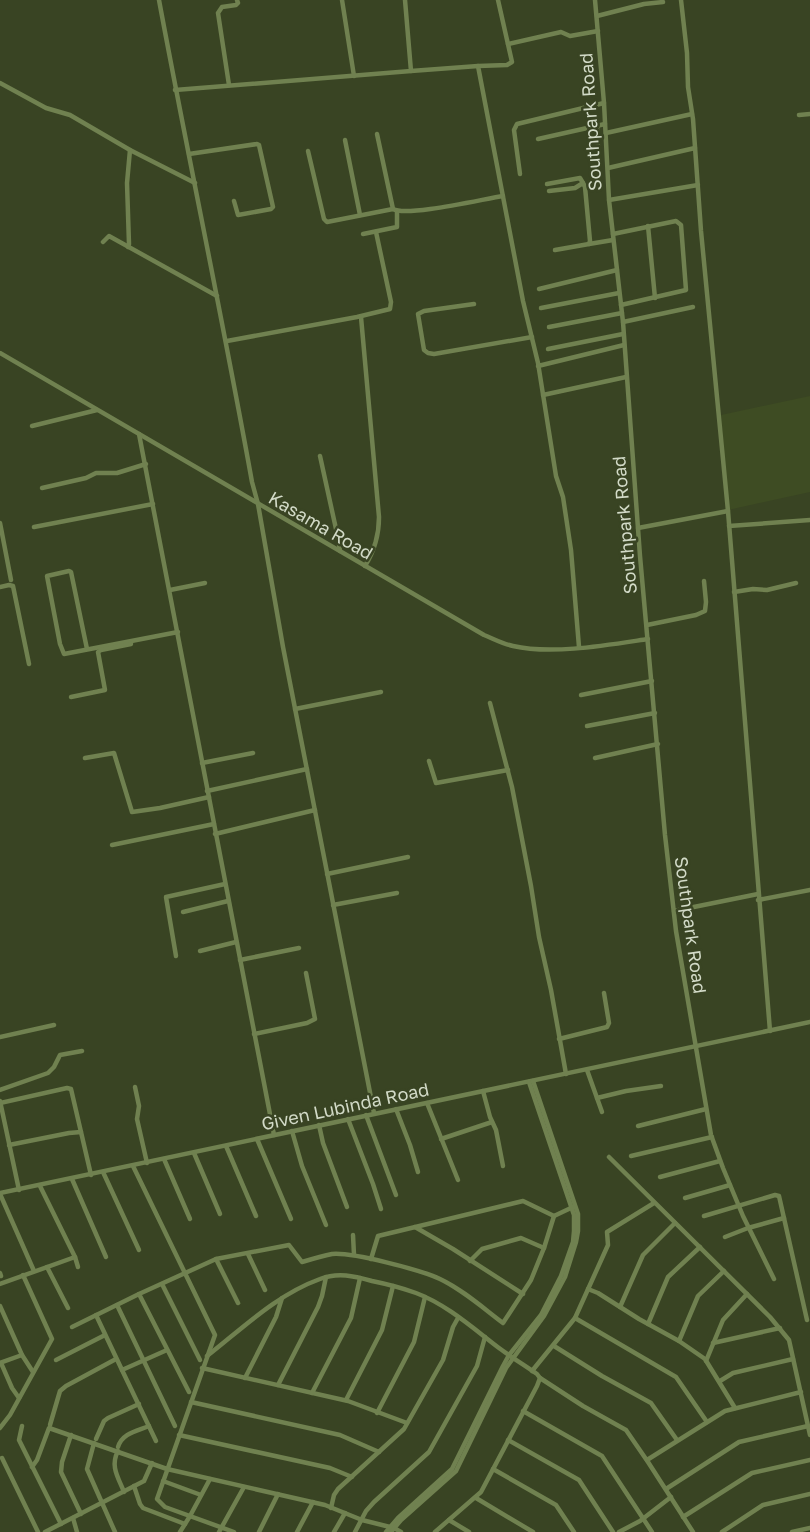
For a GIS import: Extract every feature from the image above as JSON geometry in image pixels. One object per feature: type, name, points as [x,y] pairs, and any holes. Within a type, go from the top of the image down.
[{"type":"street","points":[[159,0],[175,90],[195,183],[252,482],[258,504],[295,709],[374,1113]]},
{"type":"street","points":[[229,85],[218,14],[222,7],[236,6],[238,4],[237,0]]},
{"type":"street","points":[[342,0],[354,76]]},
{"type":"street","points":[[405,0],[410,72]]},
{"type":"street","points":[[175,90],[510,64],[512,59],[498,0]]},
{"type":"street","name":"Southpark Road","points":[[595,0],[613,237],[623,322],[638,528],[674,911],[712,1137],[748,1228],[774,1278]]},
{"type":"street","points":[[681,0],[728,510],[770,1031]]},
{"type":"street","points":[[597,16],[644,4],[664,2]]},
{"type":"street","points":[[508,44],[561,32],[570,36],[598,31]]},
{"type":"street","points":[[478,66],[523,301],[538,366],[556,476],[563,497],[571,550],[579,647]]},
{"type":"street","points":[[0,84],[46,108],[70,115],[130,150],[195,183]]},
{"type":"street","points":[[520,174],[514,130],[517,124],[604,103]]},
{"type":"street","points":[[606,133],[692,114]]},
{"type":"street","points":[[799,115],[810,114]]},
{"type":"street","points":[[538,139],[605,124]]},
{"type":"street","points":[[598,126],[598,149]]},
{"type":"street","points":[[363,234],[397,227],[395,210],[377,134]]},
{"type":"street","points":[[345,140],[360,215]]},
{"type":"street","points":[[189,154],[260,145],[273,207],[271,209],[238,215],[234,200]]},
{"type":"street","points":[[608,168],[695,148]]},
{"type":"street","points":[[128,247],[127,183],[130,150]]},
{"type":"street","points":[[308,151],[325,221],[335,222],[360,215],[395,210],[424,209],[503,196]]},
{"type":"street","points":[[548,184],[580,178],[586,194],[589,244]]},
{"type":"street","points":[[549,192],[575,188],[583,183]]},
{"type":"street","points":[[610,200],[698,185]]},
{"type":"street","points":[[555,250],[589,244],[648,226],[676,221],[681,225],[686,290],[621,305]]},
{"type":"street","points":[[648,226],[655,298]]},
{"type":"street","points":[[226,341],[387,310],[391,307],[391,302],[376,232]]},
{"type":"street","points":[[103,242],[109,236],[217,296]]},
{"type":"street","points":[[538,289],[617,270]]},
{"type":"street","points":[[541,308],[619,292]]},
{"type":"street","points":[[474,304],[424,311],[418,314],[424,350],[434,354],[532,337]]},
{"type":"street","points":[[623,322],[693,307]]},
{"type":"street","points":[[549,327],[622,313]]},
{"type":"street","points":[[361,316],[379,517],[376,545],[365,566]]},
{"type":"street","points":[[548,349],[623,334]]},
{"type":"street","points":[[538,366],[624,345]]},
{"type":"street","name":"Kasama Road","points":[[0,353],[484,635],[505,644],[545,649],[648,639]]},
{"type":"street","points":[[543,395],[626,378]]},
{"type":"street","points":[[32,426],[97,410]]},
{"type":"street","points":[[139,434],[274,1135]]},
{"type":"street","points":[[320,456],[340,551]]},
{"type":"street","points":[[42,488],[86,478],[96,473],[117,472],[146,464]]},
{"type":"street","points":[[34,527],[153,504]]},
{"type":"street","points":[[638,528],[728,510]]},
{"type":"street","points":[[729,526],[810,520]]},
{"type":"street","points":[[0,523],[11,580]]},
{"type":"street","points":[[87,649],[71,572],[47,576],[61,650],[66,654],[178,634]]},
{"type":"street","points":[[647,625],[696,615],[705,611],[704,581]]},
{"type":"street","points":[[170,590],[205,583]]},
{"type":"street","points":[[734,592],[753,589],[766,590],[796,583]]},
{"type":"street","points":[[0,586],[13,586],[29,664]]},
{"type":"street","points":[[71,697],[105,690],[99,651],[178,634]]},
{"type":"street","points":[[581,695],[652,681]]},
{"type":"street","points":[[295,709],[381,692]]},
{"type":"street","points":[[490,703],[508,770],[566,1074]]},
{"type":"street","points":[[587,726],[655,713]]},
{"type":"street","points":[[595,758],[658,744]]},
{"type":"street","points":[[85,758],[114,753],[132,812],[208,797]]},
{"type":"street","points":[[202,763],[252,753]]},
{"type":"street","points":[[429,760],[436,784],[508,770]]},
{"type":"street","points":[[207,791],[307,770]]},
{"type":"street","points":[[215,834],[315,810]]},
{"type":"street","points":[[112,845],[214,824]]},
{"type":"street","points":[[327,874],[408,857]]},
{"type":"street","points":[[176,956],[166,897],[225,884]]},
{"type":"street","points":[[674,911],[810,890]]},
{"type":"street","points":[[333,905],[397,893]]},
{"type":"street","points":[[183,912],[228,901]]},
{"type":"street","points":[[200,951],[236,942]]},
{"type":"street","points":[[240,960],[299,948]]},
{"type":"street","points":[[254,1034],[307,1023],[315,1019],[306,972]]},
{"type":"street","points":[[560,1038],[607,1028],[609,1023],[604,993]]},
{"type":"street","name":"Given Lubinda Road","points":[[0,1194],[374,1113],[810,1022]]},
{"type":"street","points":[[0,1037],[54,1025]]},
{"type":"street","points":[[0,1090],[48,1073],[52,1070],[62,1053],[82,1051]]},
{"type":"street","points":[[587,1070],[602,1112]]},
{"type":"street","points":[[386,1532],[452,1469],[511,1356],[541,1314],[561,1276],[573,1242],[573,1206],[531,1081]]},
{"type":"street","points":[[597,1098],[626,1091],[661,1086]]},
{"type":"street","points":[[19,1190],[0,1102],[69,1088],[91,1175]]},
{"type":"street","points":[[135,1088],[139,1106],[137,1119],[147,1163]]},
{"type":"street","points":[[483,1091],[496,1130],[503,1166]]},
{"type":"street","points":[[426,1103],[458,1180]]},
{"type":"street","points":[[396,1109],[418,1172]]},
{"type":"street","points":[[638,1126],[706,1109]]},
{"type":"street","points":[[366,1115],[396,1195]]},
{"type":"street","points":[[348,1119],[381,1209]]},
{"type":"street","points":[[441,1139],[492,1122]]},
{"type":"street","points":[[318,1125],[347,1207]]},
{"type":"street","points":[[292,1131],[302,1166],[326,1224]]},
{"type":"street","points":[[9,1145],[81,1132]]},
{"type":"street","points":[[632,1156],[712,1137]]},
{"type":"street","points":[[257,1139],[291,1219]]},
{"type":"street","points":[[226,1146],[256,1216]]},
{"type":"street","points":[[194,1153],[220,1214]]},
{"type":"street","points":[[609,1157],[747,1294],[789,1340],[810,1435]]},
{"type":"street","points":[[164,1159],[190,1219]]},
{"type":"street","points":[[660,1177],[720,1161]]},
{"type":"street","points":[[133,1166],[215,1338],[202,1368],[157,1499],[165,1507],[220,1530],[234,1532]]},
{"type":"street","points":[[103,1172],[138,1250]]},
{"type":"street","points":[[72,1179],[106,1257]]},
{"type":"street","points":[[685,1198],[730,1185]]},
{"type":"street","points":[[40,1186],[75,1257],[78,1267]]},
{"type":"street","points":[[0,1194],[34,1271]]},
{"type":"street","points":[[704,1216],[777,1195],[807,1320]]},
{"type":"street","points":[[371,1259],[378,1236],[523,1201],[554,1216]]},
{"type":"street","points":[[532,1371],[575,1318],[608,1245],[607,1232],[654,1203]]},
{"type":"street","points":[[72,1327],[216,1259],[289,1245],[302,1262],[333,1254],[354,1255],[440,1279],[472,1299],[503,1323],[531,1280],[554,1216],[573,1206]]},
{"type":"street","points":[[725,1237],[748,1228],[784,1218]]},
{"type":"street","points":[[620,1307],[643,1255],[675,1223]]},
{"type":"street","points":[[415,1227],[523,1294]]},
{"type":"street","points":[[353,1235],[354,1255]]},
{"type":"street","points":[[470,1261],[482,1249],[521,1238],[544,1248]]},
{"type":"street","points":[[648,1324],[668,1277],[700,1247]]},
{"type":"street","points":[[248,1254],[265,1290]]},
{"type":"street","points":[[0,1284],[75,1257]]},
{"type":"street","points":[[216,1259],[238,1303]]},
{"type":"street","points":[[47,1267],[68,1308]]},
{"type":"street","points":[[678,1340],[698,1296],[724,1271]]},
{"type":"street","points":[[207,1356],[247,1322],[290,1292],[326,1277],[336,1275],[360,1278],[425,1297],[485,1337],[540,1378],[583,1406],[626,1430],[666,1489],[692,1532]]},
{"type":"street","points":[[0,1428],[10,1415],[37,1363],[52,1339],[23,1276]]},
{"type":"street","points":[[278,1385],[318,1306],[326,1277]]},
{"type":"street","points":[[312,1393],[351,1318],[360,1278]]},
{"type":"street","points":[[162,1284],[200,1360]]},
{"type":"street","points":[[346,1400],[382,1330],[392,1286]]},
{"type":"street","points":[[588,1289],[678,1340],[706,1361],[735,1408]]},
{"type":"street","points":[[139,1294],[189,1392]]},
{"type":"street","points":[[706,1361],[723,1320],[747,1294]]},
{"type":"street","points":[[377,1413],[414,1342],[425,1297]]},
{"type":"street","points":[[245,1378],[276,1317],[282,1298]]},
{"type":"street","points":[[117,1305],[175,1426]]},
{"type":"street","points":[[0,1306],[22,1355],[33,1372]]},
{"type":"street","points":[[96,1315],[156,1441]]},
{"type":"street","points":[[331,1508],[334,1495],[399,1435],[443,1360],[453,1327],[458,1318]]},
{"type":"street","points":[[575,1318],[676,1377],[707,1422]]},
{"type":"street","points":[[713,1343],[780,1328]]},
{"type":"street","points":[[56,1360],[105,1335]]},
{"type":"street","points":[[356,1532],[366,1511],[374,1502],[429,1452],[477,1366],[485,1337]]},
{"type":"street","points":[[554,1346],[651,1403],[677,1440]]},
{"type":"street","points":[[122,1370],[167,1350]]},
{"type":"street","points":[[19,1398],[0,1363],[22,1355]]},
{"type":"street","points":[[50,1425],[60,1391],[116,1359]]},
{"type":"street","points":[[720,1381],[733,1373],[793,1359]]},
{"type":"street","points":[[26,1362],[37,1363]]},
{"type":"street","points":[[202,1368],[346,1400],[407,1423]]},
{"type":"street","points":[[435,1532],[481,1492],[540,1378]]},
{"type":"street","points":[[647,1460],[725,1411],[801,1392]]},
{"type":"street","points":[[191,1402],[340,1435],[379,1452]]},
{"type":"street","points":[[115,1532],[87,1469],[95,1441],[104,1421],[139,1404]]},
{"type":"street","points":[[523,1411],[602,1456],[652,1532]]},
{"type":"street","points":[[22,1426],[19,1440],[61,1524]]},
{"type":"street","points":[[124,1492],[113,1466],[120,1440],[124,1436],[149,1426]]},
{"type":"street","points":[[666,1489],[739,1442],[808,1426]]},
{"type":"street","points":[[32,1466],[37,1460],[49,1428],[95,1441],[167,1469],[313,1502],[401,1532]]},
{"type":"street","points":[[70,1435],[62,1462],[62,1472],[81,1514]]},
{"type":"street","points":[[179,1435],[330,1468],[352,1477]]},
{"type":"street","points":[[508,1440],[578,1480],[613,1532]]},
{"type":"street","points":[[2,1458],[38,1532]]},
{"type":"street","points":[[683,1517],[752,1473],[810,1460]]},
{"type":"street","points":[[45,1532],[144,1481],[152,1464]]},
{"type":"street","points":[[493,1469],[556,1505],[574,1532]]},
{"type":"street","points":[[180,1532],[210,1479]]},
{"type":"street","points":[[163,1480],[202,1495]]},
{"type":"street","points":[[134,1486],[140,1504],[144,1508],[184,1524]]},
{"type":"street","points":[[220,1530],[244,1486]]},
{"type":"street","points":[[259,1532],[278,1494]]},
{"type":"street","points":[[722,1532],[763,1505],[810,1494]]},
{"type":"street","points":[[619,1532],[644,1519],[671,1497]]},
{"type":"street","points":[[476,1498],[533,1532]]},
{"type":"street","points":[[297,1532],[313,1502]]},
{"type":"street","points":[[334,1532],[345,1513]]},
{"type":"street","points":[[73,1518],[77,1532]]},
{"type":"street","points":[[450,1520],[469,1532]]},
{"type":"street","points":[[792,1532],[810,1528]]},
{"type":"shaded area","points":[[810,396],[810,492],[728,510],[721,415]]}]
